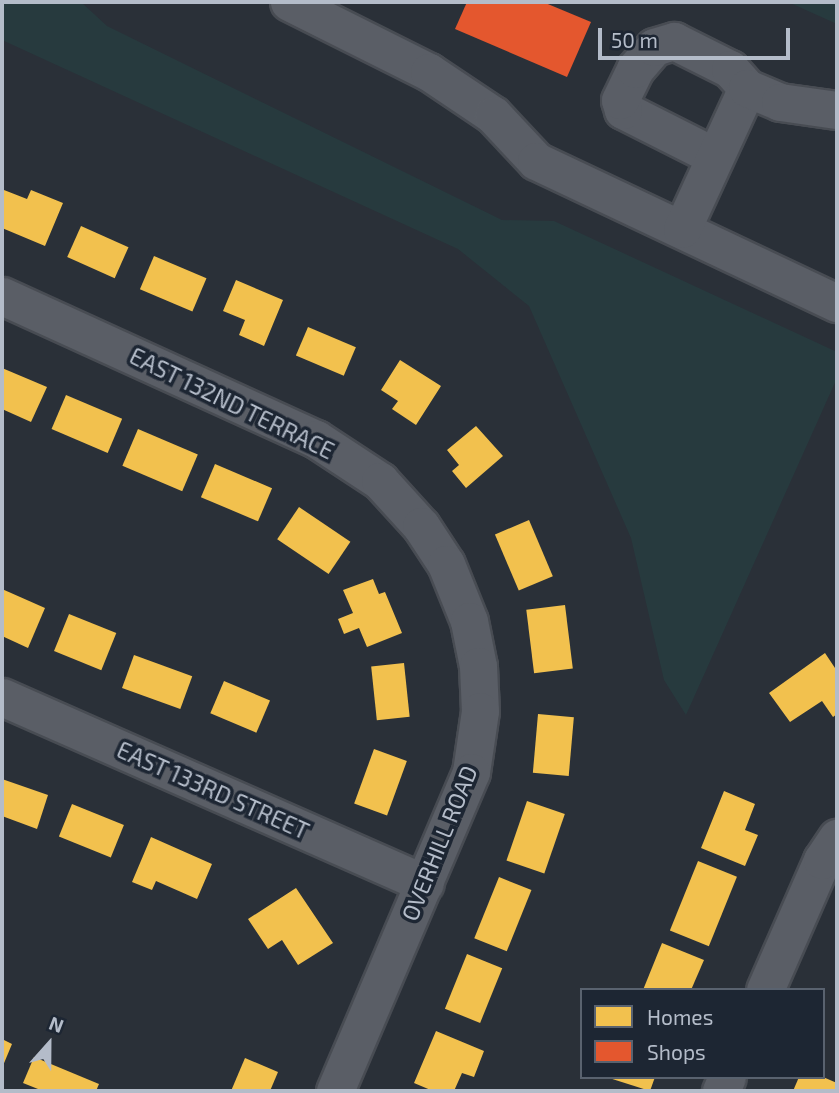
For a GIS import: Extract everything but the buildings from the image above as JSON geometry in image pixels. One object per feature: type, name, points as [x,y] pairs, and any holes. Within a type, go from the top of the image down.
[{"type":"street","points":[[289,2],[429,72],[493,115],[536,161],[682,229],[833,294]]},
{"type":"street","points":[[714,156],[623,110],[621,100],[635,69],[653,47],[674,41],[730,69],[747,88],[780,102],[837,110]]},
{"type":"street","points":[[682,229],[747,88]]},
{"type":"street","name":"EAST 132ND TERRACE","points":[[2,296],[316,439],[380,481],[421,526],[454,584]]},
{"type":"street","name":"OVERHILL ROAD","points":[[335,1091],[471,772],[480,712],[473,643],[454,584]]},
{"type":"street","name":"EAST 133RD STREET","points":[[2,697],[425,884]]},
{"type":"street","points":[[766,988],[822,860],[837,838]]},
{"type":"green space","points":[[2,2],[81,2],[107,26],[502,220],[554,221],[837,352],[837,378],[686,715],[664,680],[631,538],[529,306],[458,249],[2,40]]},
{"type":"green space","points":[[788,2],[837,2],[837,24]]}]
